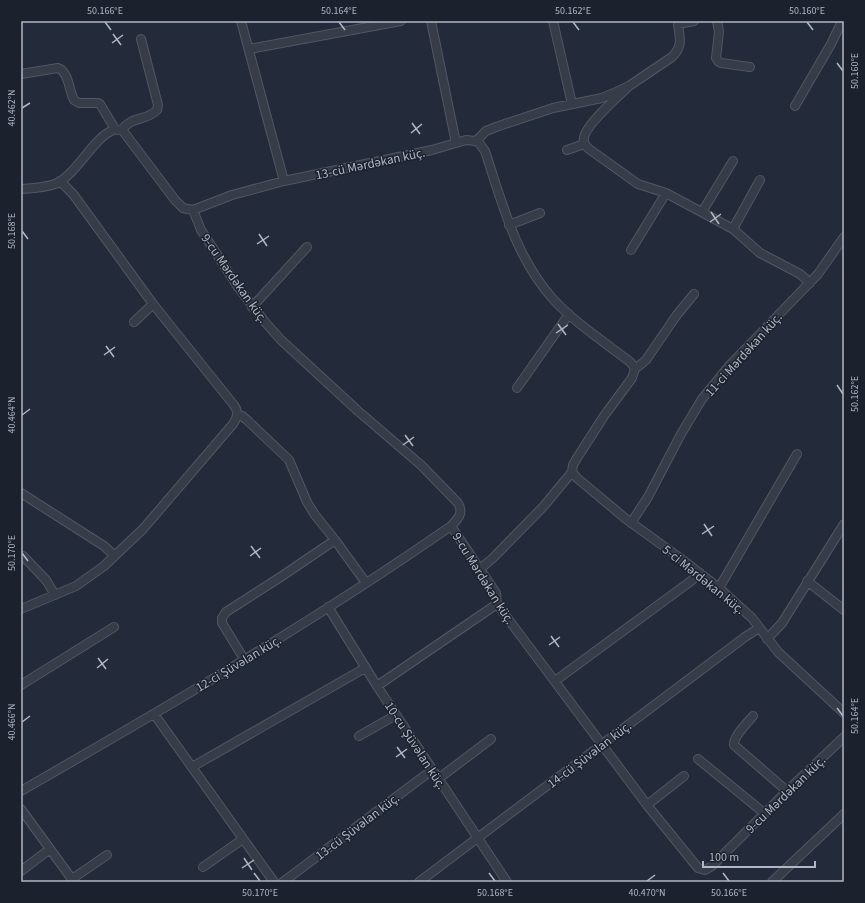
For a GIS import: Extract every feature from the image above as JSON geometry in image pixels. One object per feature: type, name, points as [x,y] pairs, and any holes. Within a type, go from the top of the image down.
[{"type":"street","points":[[241,21],[284,181]]},
{"type":"street","points":[[249,49],[401,21]]},
{"type":"street","points":[[431,21],[456,144]]},
{"type":"street","points":[[553,21],[572,104]]},
{"type":"street","points":[[635,369],[629,361],[569,314],[553,299],[535,276],[520,249],[509,224],[485,151],[476,141],[486,131],[496,127],[572,104],[593,100],[629,86],[677,52],[680,46],[678,23],[694,21]]},
{"type":"street","points":[[718,21],[719,32],[716,58],[718,61],[721,63],[750,67]]},
{"type":"street","points":[[796,106],[831,44],[842,21]]},
{"type":"street","points":[[21,189],[45,186],[60,181],[104,136],[118,130],[128,122],[151,115],[157,110],[158,105],[141,39]]},
{"type":"street","points":[[21,74],[58,68],[61,69],[65,74],[74,100],[79,103],[98,102],[118,130],[179,205],[183,208],[193,210]]},
{"type":"street","points":[[629,86],[601,113],[585,133],[583,139],[584,144],[638,184],[666,193],[733,229],[760,253],[800,274],[810,283]]},
{"type":"street","points":[[593,100],[601,113]]},
{"type":"street","name":"13-cü Mərdəkan küç.","points":[[193,210],[232,196],[284,181],[432,150],[466,140],[476,141]]},
{"type":"street","points":[[567,150],[584,144]]},
{"type":"street","points":[[702,212],[733,161]]},
{"type":"street","points":[[733,229],[760,180]]},
{"type":"street","points":[[21,609],[76,586],[104,566],[143,529],[233,424],[238,415],[233,404],[153,304],[73,194],[60,181]]},
{"type":"street","points":[[631,250],[666,193]]},
{"type":"street","name":"9-cu Mərdəkan küç.","points":[[193,210],[201,230],[252,307],[281,340],[358,411],[421,465],[458,503],[461,507],[461,512],[456,521],[450,526],[496,593],[498,604],[647,805],[698,868],[705,870],[712,866],[764,813],[844,738]]},
{"type":"street","points":[[509,224],[540,213]]},
{"type":"street","name":"11-ci Mərdəkan küç.","points":[[632,523],[702,399],[730,365],[810,283],[844,237]]},
{"type":"street","points":[[252,307],[307,247]]},
{"type":"street","points":[[480,569],[493,558],[543,507],[572,472],[573,465],[577,458],[604,416],[632,378],[635,369],[646,360],[676,316],[694,294]]},
{"type":"street","points":[[134,322],[153,304]]},
{"type":"street","points":[[517,388],[569,314]]},
{"type":"street","points":[[238,415],[247,420],[288,460],[307,502],[315,515],[366,583]]},
{"type":"street","points":[[719,588],[797,454]]},
{"type":"street","name":"5-ci Mərdəkan küç.","points":[[572,472],[577,478],[632,523],[719,588],[746,612],[778,652],[844,713]]},
{"type":"street","points":[[21,493],[104,546],[115,556]]},
{"type":"street","points":[[767,639],[782,623],[844,524]]},
{"type":"street","name":"12-ci Şüvəlan küç.","points":[[21,791],[154,714],[244,659],[366,583],[450,526]]},
{"type":"street","points":[[244,659],[222,623],[223,615],[335,540]]},
{"type":"street","points":[[23,556],[46,580],[55,595]]},
{"type":"street","points":[[555,681],[700,573]]},
{"type":"street","points":[[808,581],[844,610]]},
{"type":"street","points":[[377,686],[498,604]]},
{"type":"street","name":"10-cu Şüvəlan küç.","points":[[328,607],[365,668],[507,882]]},
{"type":"street","points":[[21,685],[114,627]]},
{"type":"street","name":"14-cü Şüvəlan küç.","points":[[419,882],[759,628]]},
{"type":"street","points":[[192,767],[365,668]]},
{"type":"street","points":[[154,714],[274,882]]},
{"type":"street","points":[[359,736],[396,715]]},
{"type":"street","points":[[753,716],[736,737],[733,742],[734,745],[787,791]]},
{"type":"street","points":[[438,778],[491,739]]},
{"type":"street","points":[[698,759],[764,813]]},
{"type":"street","name":"13-cü Şüvəlan küç.","points":[[283,882],[432,770]]},
{"type":"street","points":[[647,805],[684,776]]},
{"type":"street","points":[[21,809],[73,881],[107,855]]},
{"type":"street","points":[[772,882],[844,814]]},
{"type":"street","points":[[203,867],[243,839]]},
{"type":"street","points":[[21,871],[50,849]]}]
